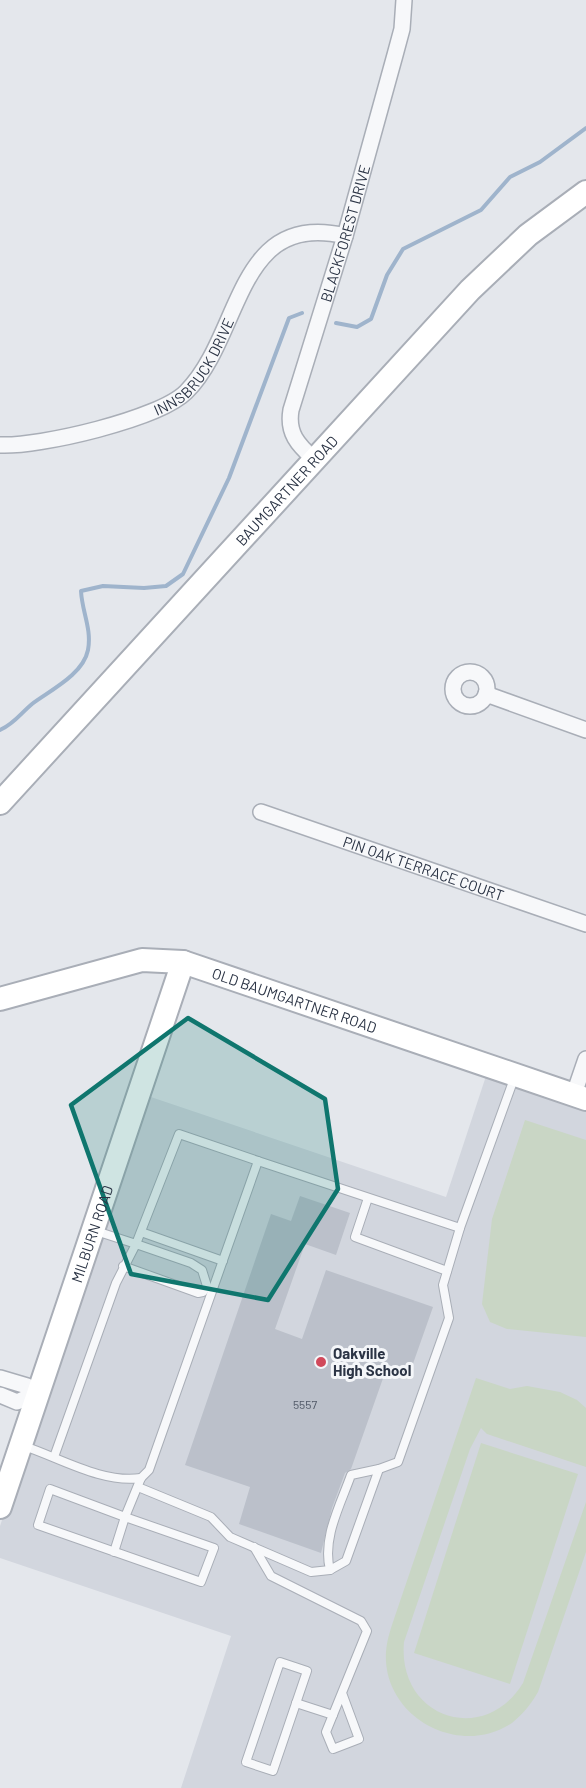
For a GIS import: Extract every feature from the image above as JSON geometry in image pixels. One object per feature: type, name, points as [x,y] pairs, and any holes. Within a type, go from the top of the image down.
[{"type":"street","name":"BLACKFOREST DRIVE","points":[[314,459],[299,445],[289,423],[345,236],[402,29],[404,0]]},
{"type":"street","name":"BAUMGARTNER ROAD","points":[[0,803],[470,290],[528,236],[586,192]]},
{"type":"street","name":"INNSBRUCK DRIVE","points":[[0,445],[29,443],[119,424],[145,417],[174,403],[200,375],[252,271],[268,249],[281,239],[297,233],[327,231],[345,236]]},
{"type":"street","points":[[486,694],[586,730]]},
{"type":"street","name":"PIN OAK TERRACE COURT","points":[[261,812],[586,924]]},
{"type":"street","name":"OLD BAUMGARTNER ROAD","points":[[0,999],[142,960],[183,962],[580,1096]]},
{"type":"street","name":"MILBURN ROAD","points":[[0,1507],[32,1397],[92,1230],[183,962]]},
{"type":"street","points":[[580,1096],[586,1059]]},
{"type":"street","points":[[0,1378],[27,1386],[32,1397],[17,1402],[0,1395]]},
{"type":"lane","points":[[330,1570],[326,1553],[351,1475],[398,1462],[449,1318],[443,1285],[447,1271],[515,1074]]},
{"type":"lane","points":[[54,1457],[123,1266],[136,1244],[179,1134],[460,1228]]},
{"type":"lane","points":[[114,1551],[141,1478],[149,1470],[258,1161]]},
{"type":"lane","points":[[368,1197],[355,1237],[447,1271]]},
{"type":"lane","points":[[92,1230],[191,1263],[202,1270],[207,1286],[203,1292],[198,1293],[123,1266]]},
{"type":"lane","points":[[141,1232],[223,1261]]},
{"type":"lane","points":[[20,1444],[110,1477],[127,1480],[141,1478]]},
{"type":"lane","points":[[138,1487],[211,1517],[230,1537],[311,1572],[330,1570],[346,1561],[379,1469]]},
{"type":"lane","points":[[50,1489],[125,1517],[214,1548],[201,1582],[38,1525],[50,1489]]},
{"type":"lane","points":[[254,1547],[270,1576],[361,1621],[367,1631],[326,1732],[333,1749],[359,1739],[342,1694]]},
{"type":"lane","points":[[280,1662],[307,1671],[296,1703],[273,1771],[246,1762],[280,1662]]},
{"type":"lane","points":[[296,1703],[333,1715]]},
{"type":"highlighted area","points":[[188,1018],[325,1099],[338,1189],[268,1300],[131,1274],[71,1105]]},
{"type":"shaded area","name":"Oakville High School","points":[[488,1070],[586,1106],[586,1788],[181,1788],[231,1636],[0,1558],[0,1526],[145,1095],[446,1197]]},
{"type":"green space","points":[[525,1120],[586,1140],[586,1337],[507,1329],[490,1322],[482,1304],[492,1219]]},
{"type":"green space","points":[[476,1378],[510,1389],[527,1386],[560,1392],[577,1400],[586,1408],[586,1467],[487,1434],[481,1428],[470,1449],[404,1642],[406,1668],[414,1689],[428,1705],[446,1715],[466,1718],[487,1714],[506,1703],[523,1683],[586,1502],[586,1552],[538,1692],[512,1723],[491,1733],[469,1736],[447,1733],[427,1725],[410,1712],[396,1695],[388,1675],[386,1652],[392,1625]]},
{"type":"green space","points":[[481,1443],[578,1474],[510,1684],[414,1653]]},
{"type":"building","name":"Oakville High School","points":[[300,1196],[350,1213],[336,1255],[305,1244],[275,1329],[302,1339],[326,1270],[433,1307],[409,1375],[387,1367],[351,1469],[345,1473],[332,1508],[321,1553],[239,1524],[250,1487],[185,1465],[271,1214],[291,1221]]},
{"type":"waterway","points":[[336,323],[357,327],[371,319],[387,275],[403,249],[481,210],[510,177],[540,162],[586,128]]},
{"type":"waterway","points":[[0,730],[73,675],[85,659],[89,635],[81,591],[103,586],[144,588],[166,586],[183,574],[229,478],[289,318],[302,313]]},
{"type":"place","name":"Oakville High School","points":[[321,1362]]}]
